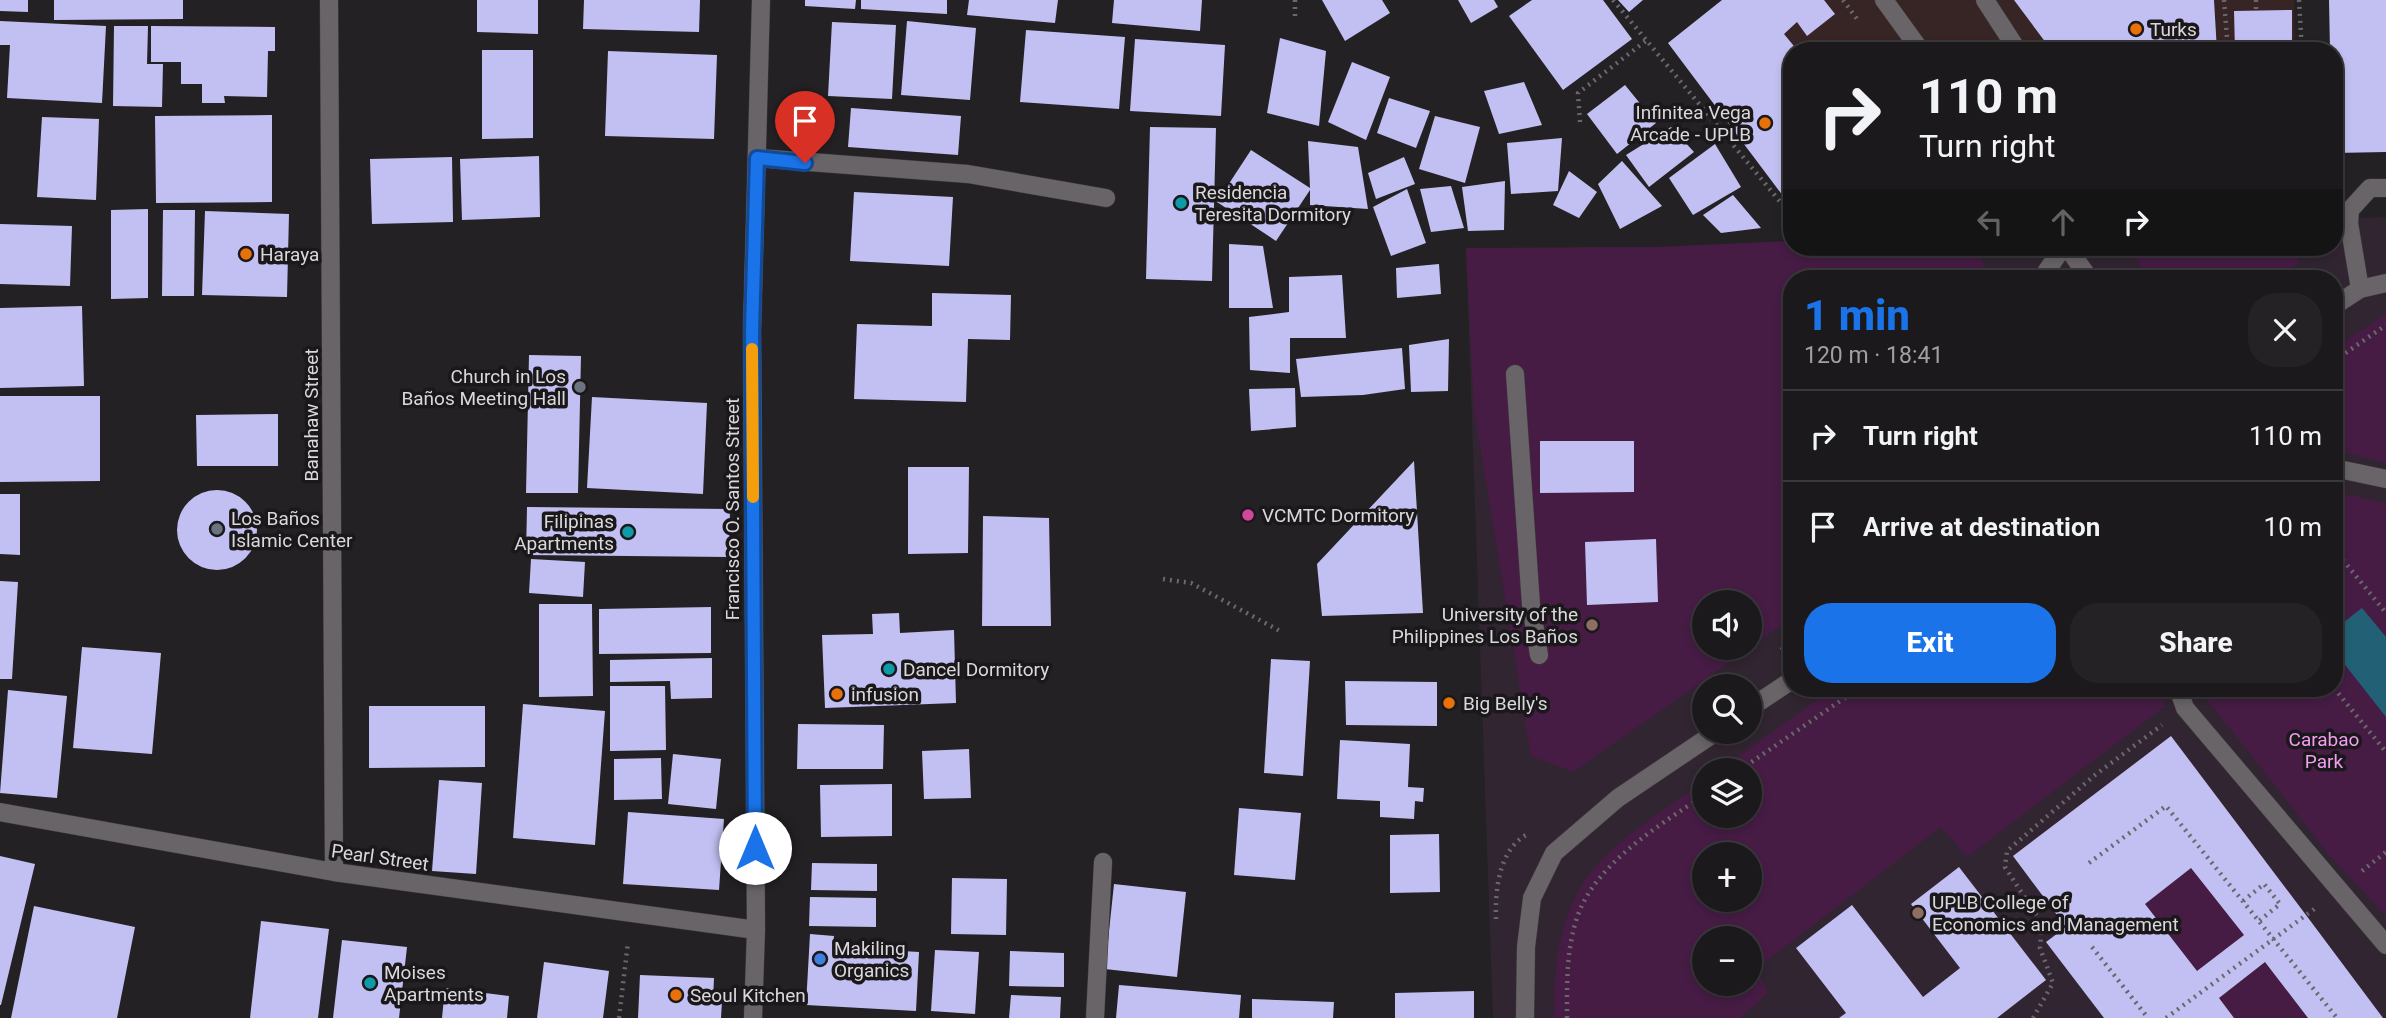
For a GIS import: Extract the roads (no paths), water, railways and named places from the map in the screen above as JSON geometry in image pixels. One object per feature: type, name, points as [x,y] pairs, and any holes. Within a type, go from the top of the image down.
[{"type":"street","name":"Banahaw Street","points":[[329,0],[334,872]]},
{"type":"street","name":"Francisco O. Santos Street","points":[[753,1018],[756,930],[752,330],[761,0]]},
{"type":"street","points":[[1884,0],[1915,42]]},
{"type":"street","points":[[1985,0],[2012,42]]},
{"type":"street","points":[[757,158],[968,174],[1107,198]]},
{"type":"street","points":[[2360,289],[2349,223],[2350,209],[2370,188],[2386,188]]},
{"type":"street","points":[[2072,256],[2083,270]]},
{"type":"street","points":[[2343,300],[2360,289],[2386,284]]},
{"type":"street","points":[[1515,374],[1531,605],[1539,655]]},
{"type":"street","points":[[2343,470],[2386,479]]},
{"type":"street","points":[[1762,700],[1783,686]]},
{"type":"street","points":[[2182,697],[2185,708],[2386,945]]},
{"type":"street","points":[[1525,1018],[1526,947],[1532,898],[1554,853],[1618,798],[1698,744]]},
{"type":"street","name":"Pearl Street","points":[[0,813],[334,872],[756,930]]},
{"type":"street","points":[[1095,1018],[1103,862]]},
{"type":"water","points":[[2362,608],[2386,637],[2386,717],[2343,662],[2343,623]]},
{"type":"place","name":"Turks","points":[[2136,29]]},
{"type":"place","name":"Infinitea Vega Arcade - UPLB","points":[[1765,123]]},
{"type":"place","name":"Residencia Teresita Dormitory","points":[[1181,203]]},
{"type":"place","name":"Haraya","points":[[246,254]]},
{"type":"place","name":"Church in Los Baños Meeting Hall","points":[[580,387]]},
{"type":"place","name":"VCMTC Dormitory","points":[[1248,515]]},
{"type":"place","name":"Los Baños Islamic Center","points":[[217,529]]},
{"type":"place","name":"Filipinas Apartments","points":[[628,532]]},
{"type":"place","name":"University of the Philippines Los Baños","points":[[1592,625]]},
{"type":"place","name":"Dancel Dormitory","points":[[889,669]]},
{"type":"place","name":"infusion","points":[[837,694]]},
{"type":"place","name":"Big Belly's","points":[[1449,703]]},
{"type":"place","name":"UPLB College of Economics and Management","points":[[1918,913]]},
{"type":"place","name":"Makiling Organics","points":[[820,959]]},
{"type":"place","name":"Moises Apartments","points":[[370,983]]},
{"type":"place","name":"Seoul Kitchen","points":[[676,995]]},
{"type":"park label","name":"Carabao Park","points":[[2324,750]]}]
